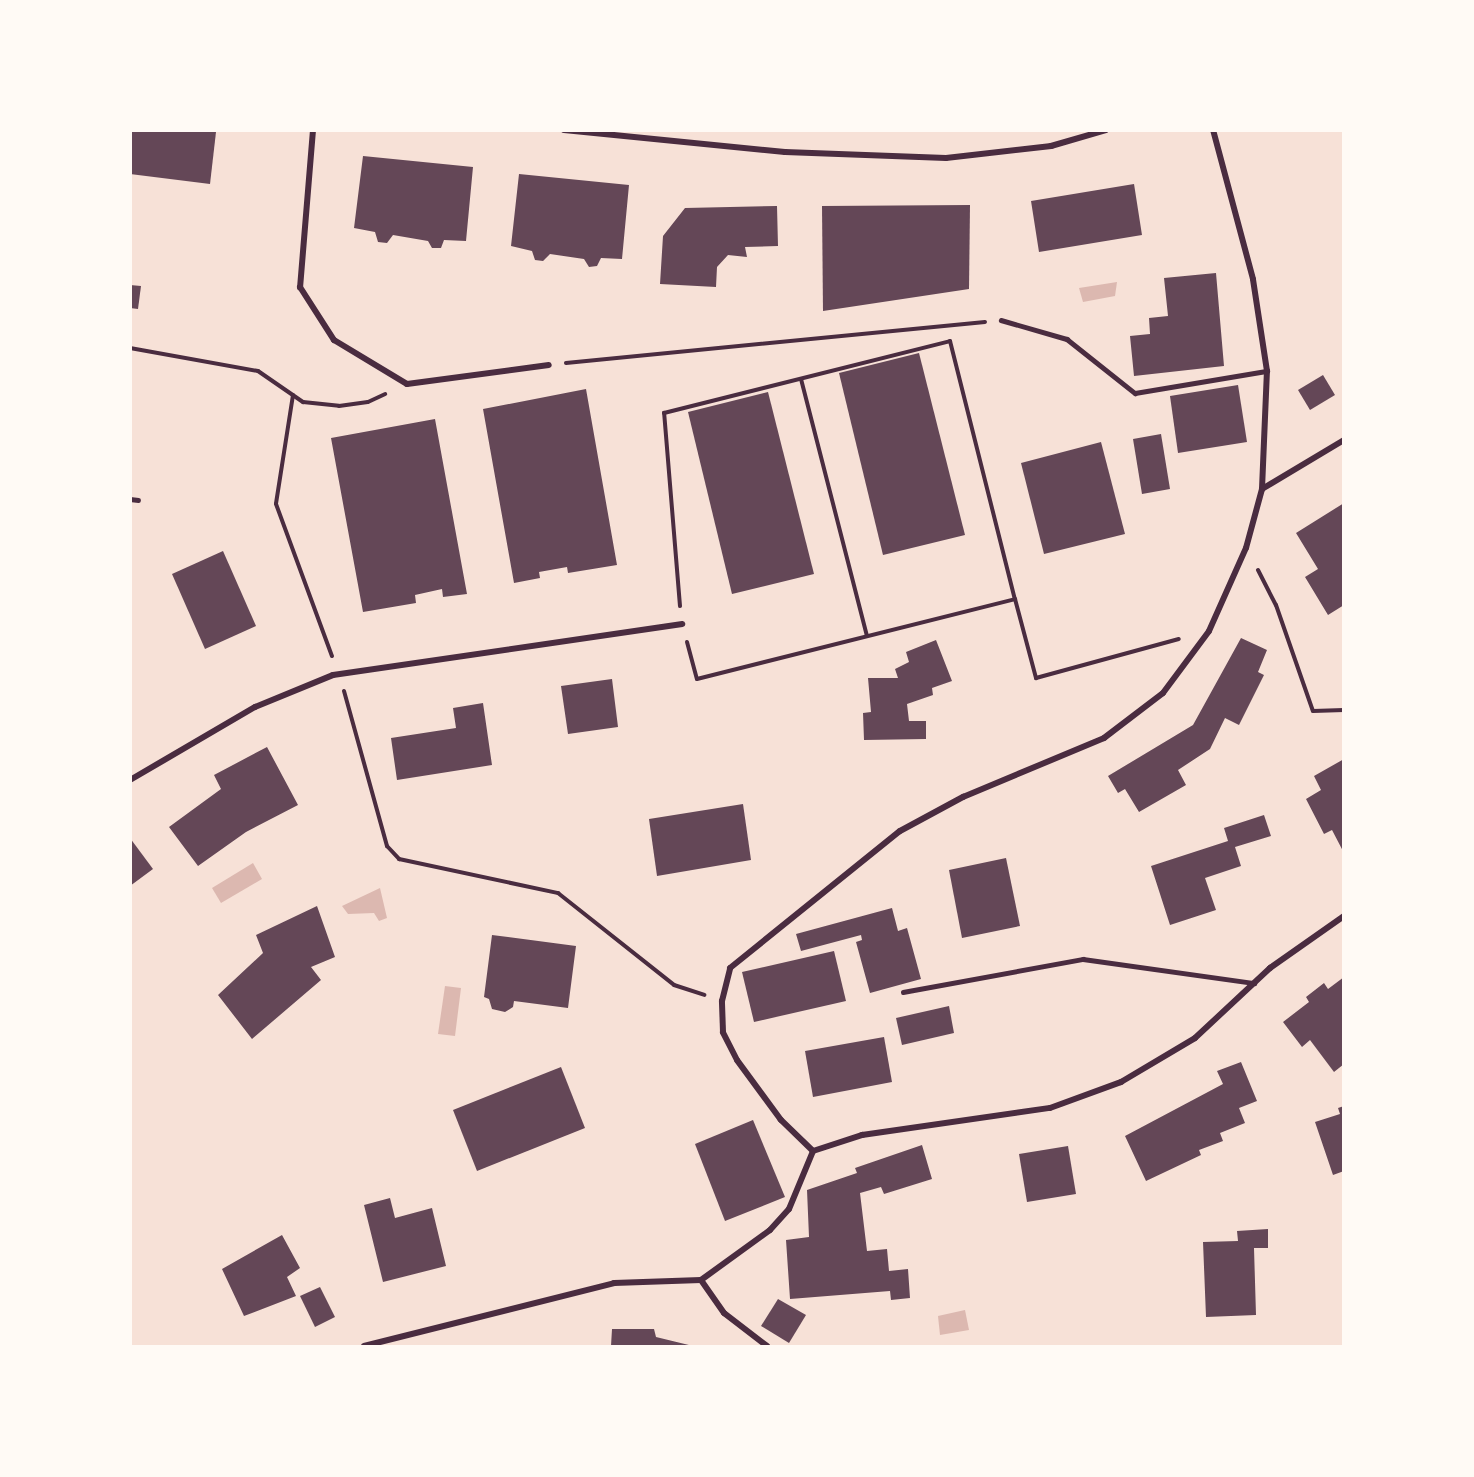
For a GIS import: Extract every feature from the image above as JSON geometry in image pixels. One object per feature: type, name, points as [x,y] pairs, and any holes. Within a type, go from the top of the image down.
[{"type":"street","points":[[313,130],[300,287],[334,340],[407,384],[549,365]]},
{"type":"street","points":[[564,130],[785,152],[946,158],[1051,146],[1106,130]]},
{"type":"street","points":[[813,1151],[781,1120],[737,1060],[723,1032],[722,1001],[730,968],[900,831],[963,797],[1104,738],[1163,693],[1209,631],[1246,548],[1262,489],[1267,371],[1253,279],[1213,130]]},
{"type":"street","points":[[1262,489],[1344,440]]},
{"type":"street","points":[[130,780],[255,707],[339,673],[682,624]]},
{"type":"street","points":[[364,1347],[615,1283],[701,1280],[770,1230],[789,1209],[813,1151],[862,1135],[1050,1108],[1121,1082],[1195,1038],[1254,983],[1344,916]]},
{"type":"street","points":[[701,1280],[724,1313],[767,1347]]},
{"type":"lane","points":[[1001,320],[1067,339],[1135,393],[1267,371]]},
{"type":"lane","points":[[130,499],[138,500]]},
{"type":"lane","points":[[903,992],[1083,959],[1254,983]]},
{"type":"path","points":[[549,365],[1001,320]]},
{"type":"path","points":[[1015,599],[697,679],[682,624],[664,413],[950,341],[1036,678],[1209,631]]},
{"type":"path","points":[[130,348],[258,370],[303,402],[339,406],[368,402],[407,384]]},
{"type":"path","points":[[801,379],[867,636]]},
{"type":"path","points":[[293,395],[276,504],[339,673],[387,846],[399,859],[558,893],[674,985],[722,1001]]},
{"type":"path","points":[[1246,548],[1276,605],[1313,711],[1344,710]]},
{"type":"shaded area","points":[[1117,282],[1115,296],[1083,302],[1079,288]]},
{"type":"shaded area","points":[[253,863],[262,879],[221,903],[212,888]]},
{"type":"shaded area","points":[[380,888],[387,918],[379,921],[374,913],[348,914],[342,906]]},
{"type":"shaded area","points":[[445,986],[461,988],[455,1036],[438,1034]]},
{"type":"shaded area","points":[[965,1310],[969,1330],[940,1335],[938,1316]]},
{"type":"building","points":[[130,130],[216,132],[210,184],[130,174]]},
{"type":"building","points":[[363,156],[473,167],[466,241],[444,240],[441,248],[432,248],[428,241],[393,235],[387,243],[378,242],[375,232],[354,228]]},
{"type":"building","points":[[519,174],[629,185],[622,259],[601,258],[597,266],[589,267],[584,259],[550,254],[543,261],[535,260],[532,251],[511,246]]},
{"type":"building","points":[[1134,184],[1142,235],[1039,252],[1031,201]]},
{"type":"building","points":[[970,205],[969,289],[823,311],[822,206]]},
{"type":"building","points":[[777,206],[778,246],[745,247],[747,257],[728,255],[717,267],[716,287],[660,284],[663,236],[685,208]]},
{"type":"building","points":[[1216,273],[1224,366],[1134,376],[1130,336],[1150,334],[1149,318],[1168,316],[1164,278]]},
{"type":"building","points":[[130,285],[141,286],[138,309],[130,308]]},
{"type":"building","points":[[919,353],[965,535],[883,555],[839,373]]},
{"type":"building","points":[[1323,375],[1335,395],[1310,410],[1298,390]]},
{"type":"building","points":[[1238,385],[1247,442],[1178,453],[1170,396]]},
{"type":"building","points":[[586,389],[617,565],[568,573],[567,567],[539,572],[540,578],[514,583],[483,409]]},
{"type":"building","points":[[768,392],[814,574],[732,594],[688,412]]},
{"type":"building","points":[[435,419],[467,594],[443,597],[442,589],[415,595],[416,603],[363,612],[331,438]]},
{"type":"building","points":[[1161,434],[1170,489],[1142,494],[1133,439]]},
{"type":"building","points":[[1101,442],[1125,534],[1044,554],[1021,463]]},
{"type":"building","points":[[1344,503],[1344,605],[1328,615],[1305,577],[1318,569],[1296,533]]},
{"type":"building","points":[[223,551],[256,626],[205,649],[172,574]]},
{"type":"building","points":[[1241,638],[1267,650],[1258,672],[1264,675],[1239,725],[1225,718],[1210,749],[1178,770],[1186,785],[1139,812],[1125,789],[1118,793],[1108,776],[1193,725]]},
{"type":"building","points":[[936,640],[952,681],[932,688],[933,695],[907,704],[909,721],[926,721],[926,739],[864,740],[863,713],[871,712],[868,678],[898,678],[895,669],[909,662],[906,652]]},
{"type":"building","points":[[612,679],[618,727],[568,734],[561,686]]},
{"type":"building","points":[[483,703],[492,765],[397,780],[391,738],[456,728],[453,708]]},
{"type":"building","points":[[267,747],[298,805],[246,832],[198,866],[169,827],[221,789],[214,775]]},
{"type":"building","points":[[1344,759],[1344,853],[1332,830],[1324,834],[1306,799],[1321,790],[1314,776]]},
{"type":"building","points":[[743,804],[751,860],[657,876],[649,819]]},
{"type":"building","points":[[1264,815],[1271,836],[1235,847],[1241,866],[1205,878],[1216,910],[1170,925],[1151,866],[1228,841],[1224,828]]},
{"type":"building","points":[[130,838],[153,869],[130,886]]},
{"type":"building","points":[[1006,858],[1020,926],[962,938],[949,870]]},
{"type":"building","points":[[317,906],[335,957],[311,967],[321,980],[252,1039],[218,995],[263,953],[256,935]]},
{"type":"building","points":[[892,908],[898,931],[907,928],[921,979],[870,993],[856,942],[862,940],[861,935],[801,951],[796,934]]},
{"type":"building","points":[[492,935],[576,946],[568,1008],[514,1001],[513,1007],[505,1012],[492,1009],[489,999],[484,997]]},
{"type":"building","points":[[834,951],[846,1001],[754,1022],[742,972]]},
{"type":"building","points":[[1344,977],[1344,1064],[1334,1072],[1310,1040],[1302,1047],[1283,1022],[1309,1002],[1306,997],[1324,983],[1328,989]]},
{"type":"building","points":[[949,1006],[954,1033],[902,1045],[896,1018]]},
{"type":"building","points":[[884,1037],[892,1082],[813,1097],[805,1051]]},
{"type":"building","points":[[1241,1062],[1257,1101],[1239,1108],[1245,1123],[1220,1133],[1223,1141],[1199,1150],[1201,1155],[1146,1181],[1125,1136],[1223,1084],[1217,1071]]},
{"type":"building","points":[[561,1067],[585,1128],[477,1171],[453,1110]]},
{"type":"building","points":[[1344,1106],[1344,1171],[1333,1175],[1315,1122],[1340,1114],[1338,1108]]},
{"type":"building","points":[[753,1120],[785,1197],[725,1221],[695,1144]]},
{"type":"building","points":[[922,1145],[932,1179],[884,1194],[881,1187],[860,1193],[867,1251],[887,1249],[889,1271],[908,1269],[910,1298],[891,1300],[890,1291],[790,1299],[786,1240],[809,1237],[807,1190],[857,1173],[855,1168]]},
{"type":"building","points":[[1068,1146],[1076,1194],[1027,1202],[1019,1154]]},
{"type":"building","points":[[390,1198],[395,1218],[432,1208],[446,1266],[383,1282],[364,1205]]},
{"type":"building","points":[[1268,1229],[1268,1248],[1254,1248],[1256,1315],[1206,1317],[1203,1242],[1238,1241],[1237,1231]]},
{"type":"building","points":[[282,1235],[300,1268],[287,1277],[296,1296],[244,1316],[222,1269]]},
{"type":"building","points":[[320,1287],[335,1317],[315,1327],[300,1296]]},
{"type":"building","points":[[778,1299],[806,1315],[789,1343],[761,1326]]},
{"type":"building","points":[[612,1329],[654,1329],[656,1337],[693,1346],[611,1346]]}]
